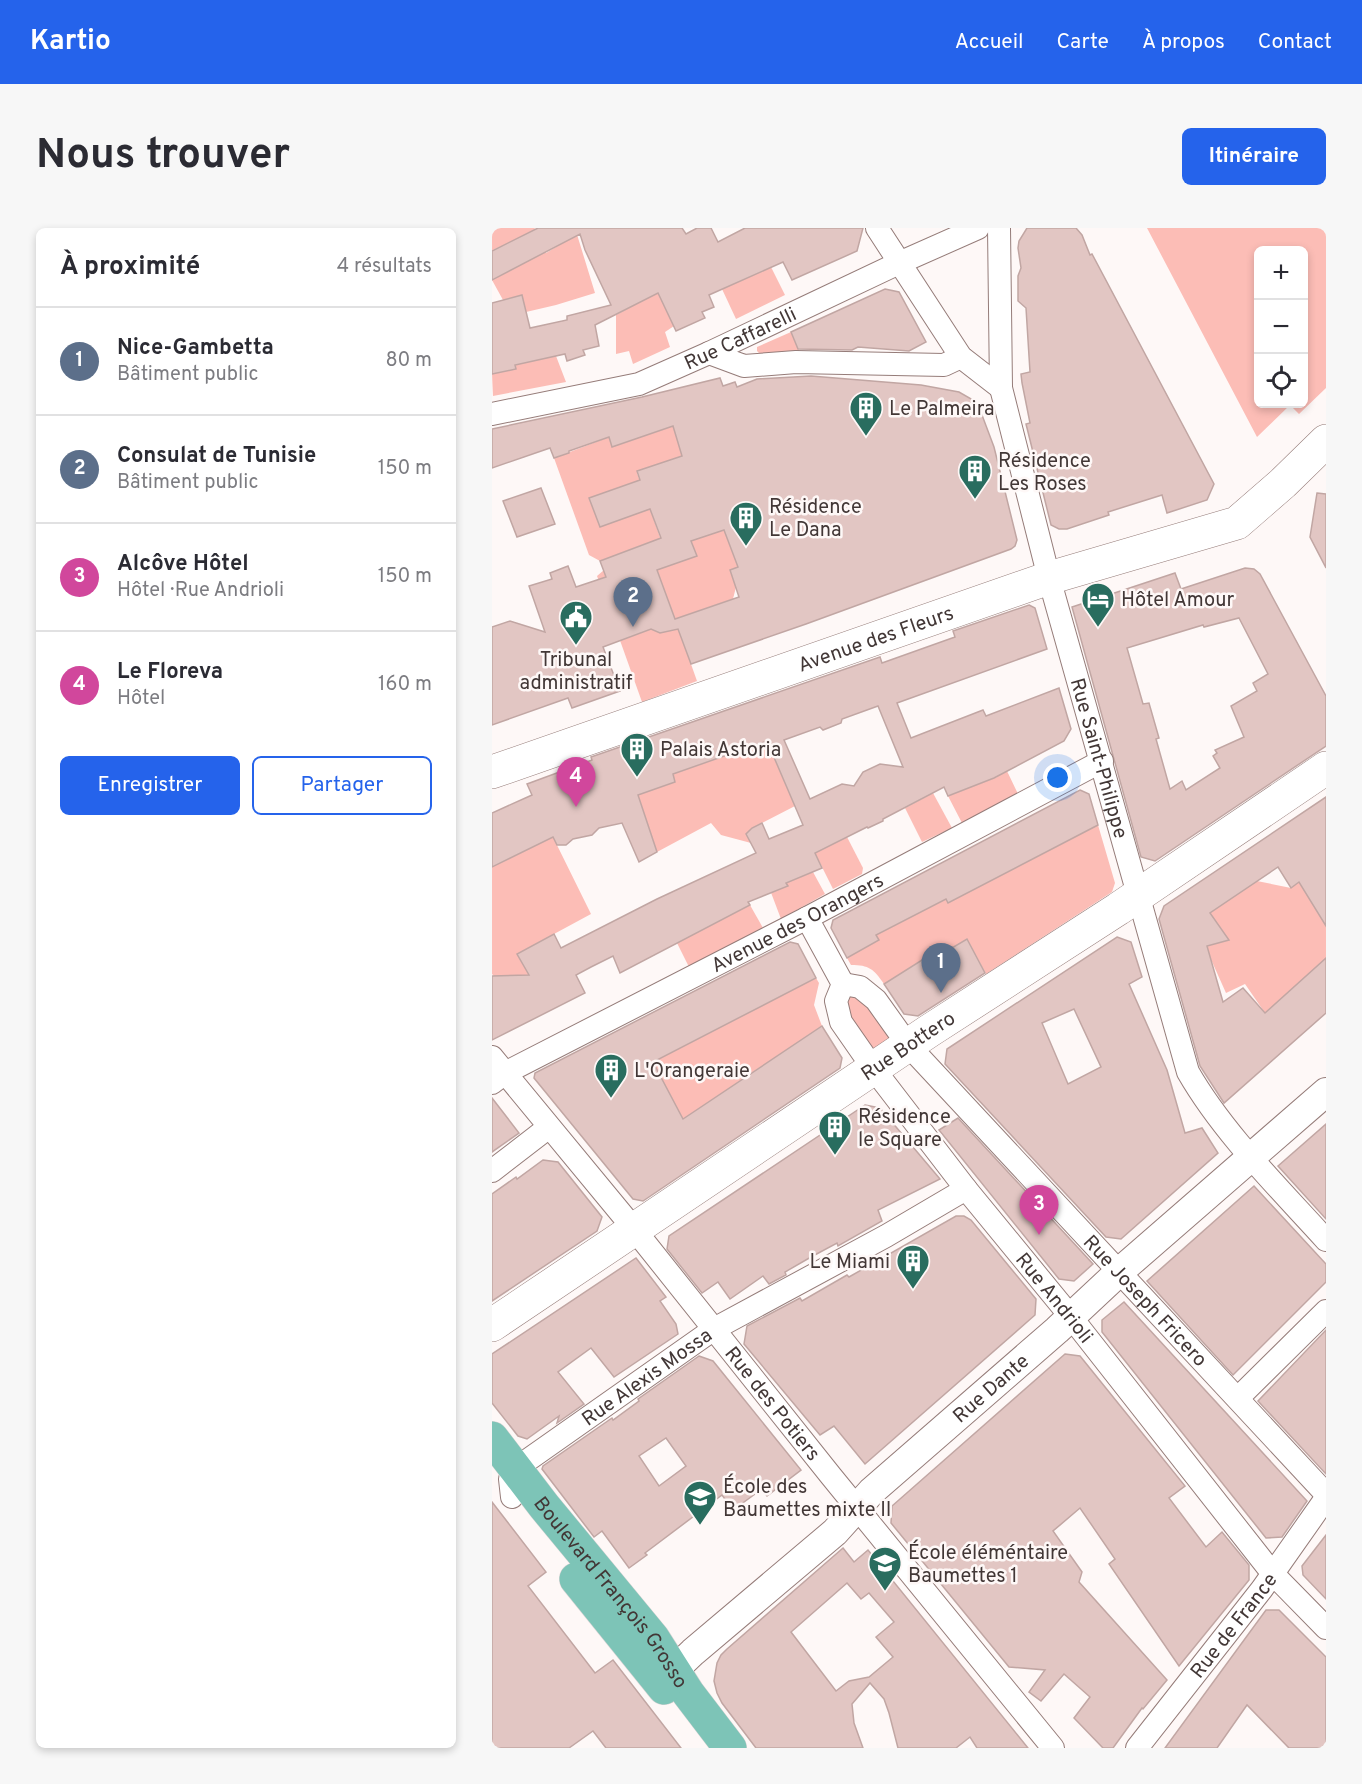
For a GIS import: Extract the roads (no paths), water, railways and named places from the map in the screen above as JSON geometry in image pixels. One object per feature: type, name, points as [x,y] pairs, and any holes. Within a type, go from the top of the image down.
[{"type":"main road","name":"Avenue des Fleurs","points":[[492,772],[1049,578],[1238,523],[1326,441]]},
{"type":"main road","name":"Rue Bottero","points":[[492,1324],[873,1068],[1139,895],[1326,768]]},
{"type":"main road","name":"Boulevard François Grosso","points":[[492,1438],[506,1479],[670,1680],[710,1748]]},
{"type":"main road","name":"Boulevard François Grosso","points":[[670,1680],[688,1693],[730,1748]]},
{"type":"street","points":[[877,228],[961,357],[1000,388]]},
{"type":"street","name":"Rue Caffarelli","points":[[492,414],[639,384],[978,228]]},
{"type":"street","name":"Rue Saint-Philippe","points":[[999,228],[1000,388],[1049,578],[1188,1072],[1202,1097],[1326,1240]]},
{"type":"street","points":[[709,353],[744,366],[796,362],[944,365],[961,357]]},
{"type":"street","name":"Avenue des Orangers","points":[[496,1071],[807,918],[1102,761]]},
{"type":"street","points":[[807,918],[843,984]]},
{"type":"street","name":"Rue Joseph Fricero","points":[[843,984],[860,987],[876,1000],[908,1045],[1326,1494]]},
{"type":"street","name":"Rue Andrioli","points":[[843,984],[836,1002],[841,1022],[873,1068],[966,1189],[1071,1317],[1273,1574],[1326,1628]]},
{"type":"street","name":"Rue des Potiers","points":[[496,1071],[549,1127],[634,1229],[1053,1748]]},
{"type":"street","name":"Rue Dante","points":[[670,1680],[835,1532],[872,1491],[1326,1092]]},
{"type":"street","points":[[492,1171],[549,1127]]},
{"type":"street","name":"Rue Alexis Mossa","points":[[506,1479],[714,1329],[886,1236],[966,1189]]},
{"type":"street","points":[[1238,1398],[1326,1311]]},
{"type":"street","name":"Rue de France","points":[[1137,1748],[1273,1574],[1326,1498]]},
{"type":"place","name":"Le Palmeira","points":[[866,437]]},
{"type":"place","name":"Résidence Les Roses","points":[[975,500]]},
{"type":"place","name":"Résidence Le Dana","points":[[746,547]]},
{"type":"place","name":"Consulat de Tunisie","points":[[633,627]]},
{"type":"place","name":"Hôtel Amour","points":[[1098,628]]},
{"type":"place","name":"Tribunal administratif","points":[[576,646]]},
{"type":"place","name":"Palais Astoria","points":[[637,778]]},
{"type":"place","name":"Le Floreva","points":[[576,807]]},
{"type":"place","name":"Nice-Gambetta","points":[[941,993]]},
{"type":"place","name":"L'Orangeraie","points":[[611,1099]]},
{"type":"place","name":"Résidence le Square","points":[[835,1156]]},
{"type":"place","name":"Alcôve Hôtel","points":[[1039,1235]]},
{"type":"place","name":"Le Miami","points":[[913,1290]]},
{"type":"place","name":"École des Baumettes mixte II","points":[[700,1526]]},
{"type":"place","name":"École éléméntaire Baumettes 1","points":[[885,1592]]}]
